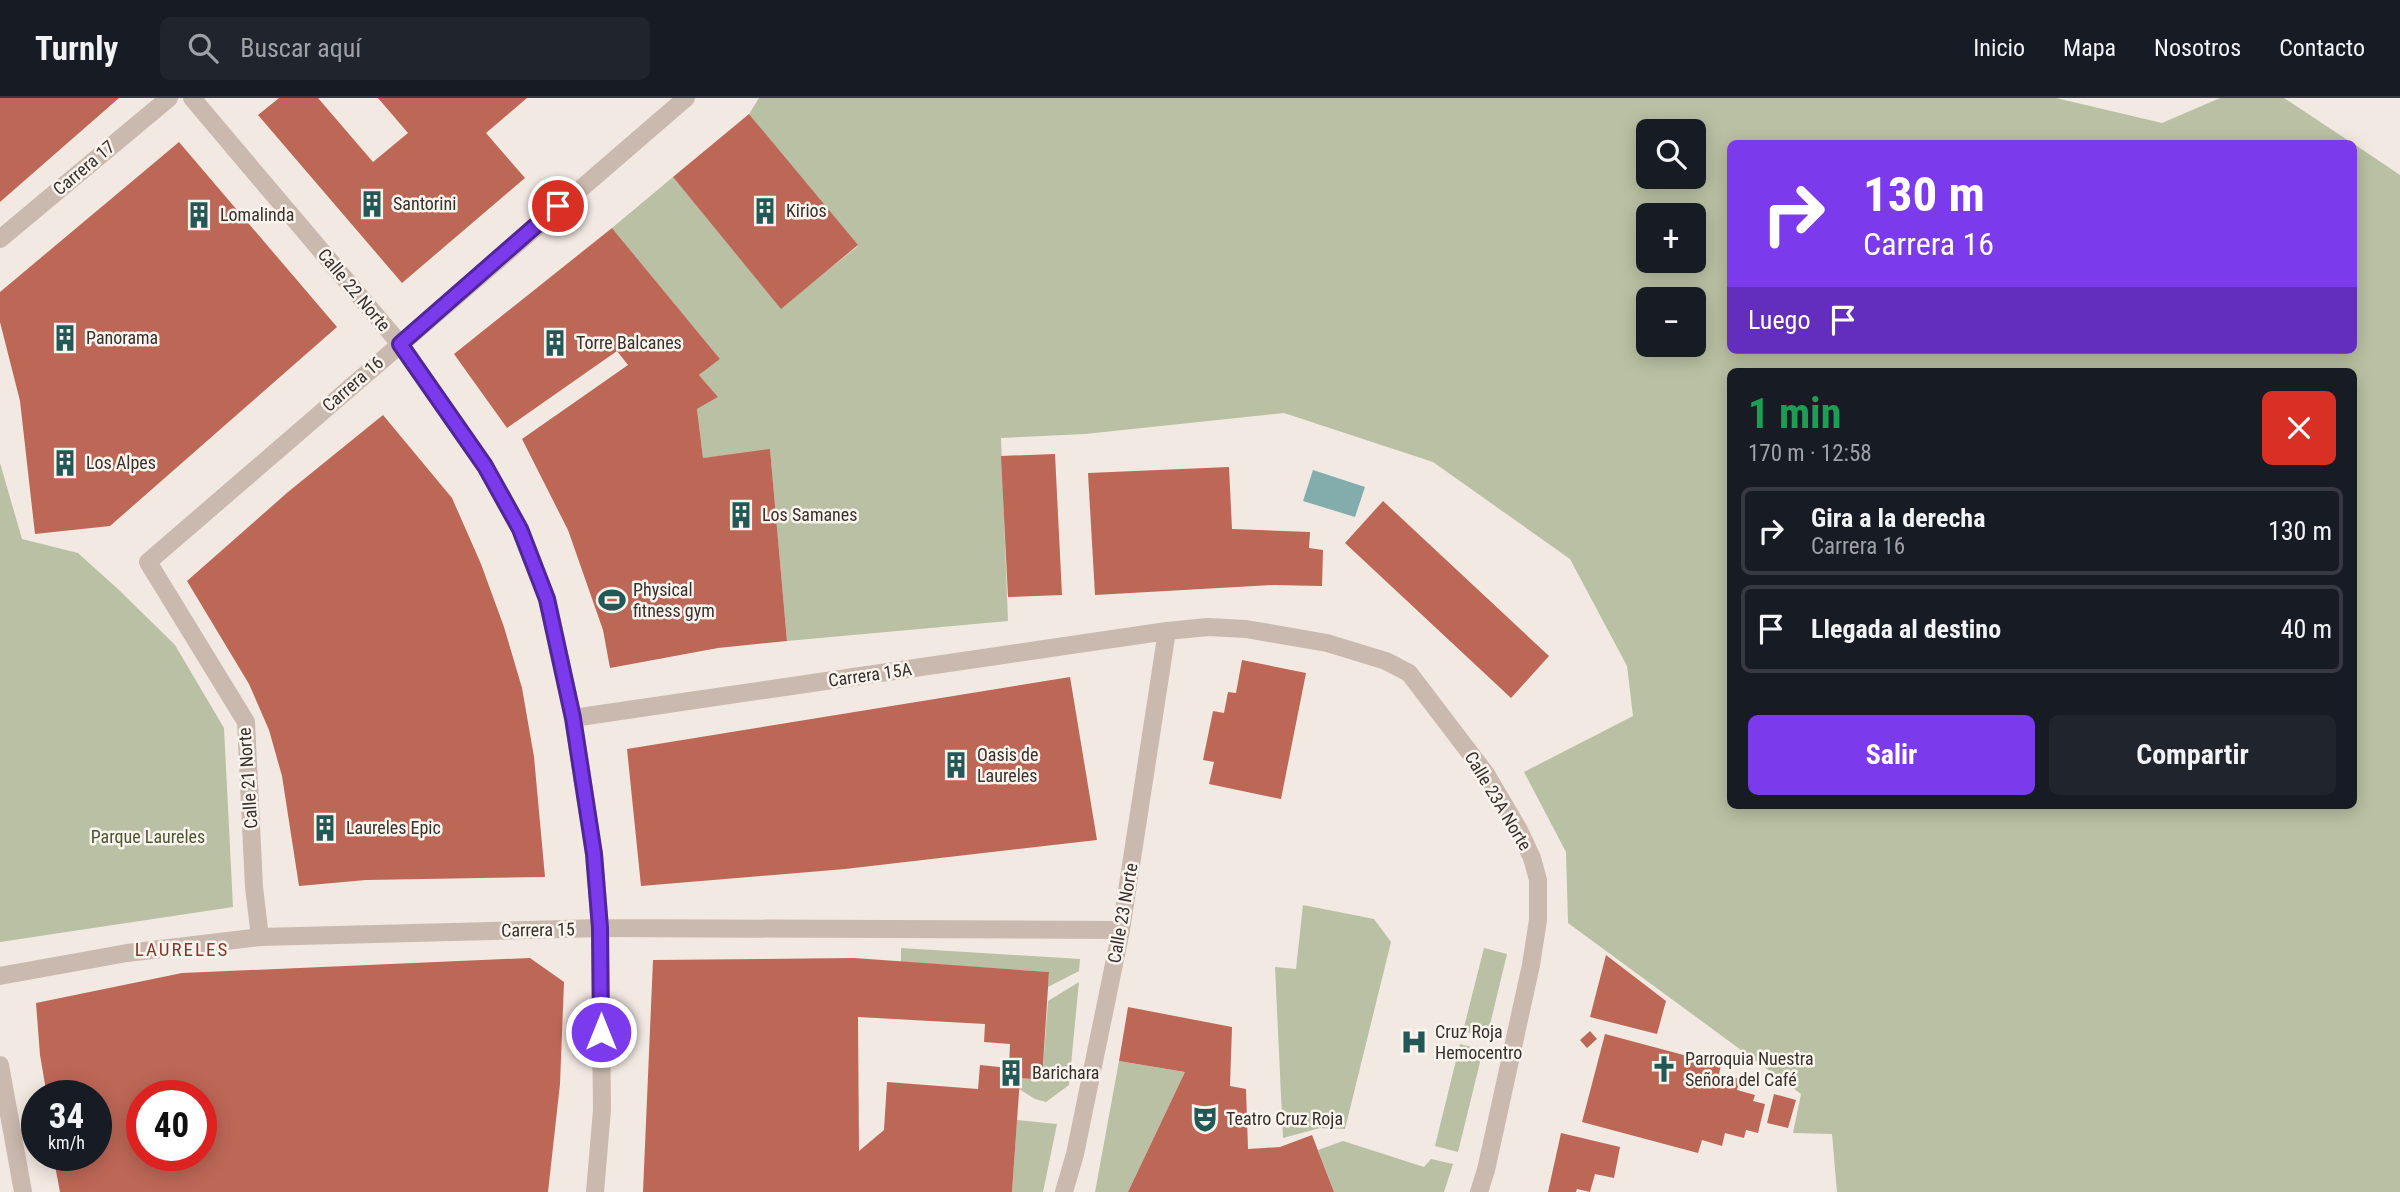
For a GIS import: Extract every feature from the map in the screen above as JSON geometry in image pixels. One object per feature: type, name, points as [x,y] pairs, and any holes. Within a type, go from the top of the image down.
[{"type":"street","name":"Carrera 17","points":[[0,239],[169,98]]},
{"type":"street","name":"Calle 22 Norte","points":[[192,98],[400,344],[485,466],[520,529],[547,599],[573,718],[594,854],[600,928],[602,1110],[595,1192]]},
{"type":"street","name":"Carrera 16","points":[[148,562],[686,98]]},
{"type":"street","name":"Calle 21 Norte","points":[[148,562],[246,722],[254,887],[260,937]]},
{"type":"street","name":"Carrera 15A","points":[[573,718],[1208,627],[1246,629],[1327,643],[1386,662],[1409,673]]},
{"type":"street","name":"Calle 23 Norte","points":[[1064,1192],[1075,1154],[1121,930],[1167,631]]},
{"type":"street","name":"Calle 23A Norte","points":[[1409,673],[1486,774],[1519,830],[1532,858],[1538,880],[1538,920],[1531,965],[1479,1192]]},
{"type":"street","name":"Carrera 15","points":[[0,975],[127,953],[260,937],[600,928],[1121,930]]},
{"type":"street","points":[[0,1065],[23,1192]]},
{"type":"green space","points":[[759,98],[2056,98],[2162,123],[2220,98],[2284,98],[2347,140],[1727,140],[1727,354],[2357,354],[2357,146],[2400,175],[2400,1192],[1837,1192],[1832,1134],[1793,1133],[1801,1094],[1568,923],[1566,852],[1524,772],[1633,716],[1627,666],[1570,559],[1433,462],[1284,413],[1085,434],[1001,438],[1008,621],[787,641],[770,450],[703,458],[697,409],[718,397],[699,375],[720,359],[612,228],[673,177],[781,308],[858,246],[749,114]]},
{"type":"green space","name":"Parque Laureles","points":[[0,463],[22,539],[78,553],[119,590],[175,645],[224,728],[233,907],[0,942]]},
{"type":"green space","points":[[1303,905],[1374,919],[1391,942],[1345,1129],[1320,1128],[1283,1138],[1275,967],[1296,969]]},
{"type":"green space","points":[[901,948],[1080,959],[1079,971],[1048,987],[1049,972],[901,962]]},
{"type":"green space","points":[[1484,948],[1507,954],[1487,1037],[1463,1031]]},
{"type":"green space","points":[[1079,982],[1069,1085],[1046,1102],[1035,1099],[1019,1089],[1020,1078],[1042,1080],[1048,1001]]},
{"type":"green space","points":[[1460,1044],[1483,1050],[1458,1152],[1435,1146]]},
{"type":"green space","points":[[1119,1061],[1185,1072],[1128,1192],[1095,1192]]},
{"type":"green space","points":[[1017,1120],[1057,1124],[1043,1192],[1012,1192]]},
{"type":"green space","points":[[1343,1141],[1424,1167],[1431,1159],[1453,1164],[1444,1192],[1334,1192],[1318,1150]]},
{"type":"water","points":[[1313,470],[1365,487],[1355,517],[1303,501]]},
{"type":"building","points":[[0,98],[119,98],[0,202]]},
{"type":"building","points":[[279,98],[318,98],[373,162],[408,133],[378,98],[527,98],[486,133],[525,178],[402,283],[258,115]]},
{"type":"building","name":"Kirios","points":[[749,114],[858,245],[781,309],[673,177]]},
{"type":"building","points":[[179,142],[337,327],[110,526],[35,534],[20,401],[0,322],[0,292]]},
{"type":"building","points":[[612,228],[720,359],[699,375],[718,397],[697,409],[703,458],[770,449],[787,641],[718,648],[610,668],[603,630],[568,530],[522,439],[628,365],[617,351],[507,428],[454,354]]},
{"type":"building","points":[[383,415],[452,498],[481,564],[504,627],[522,688],[534,757],[545,877],[366,880],[299,886],[282,776],[269,730],[249,684],[187,581],[288,492]]},
{"type":"building","points":[[1055,454],[1062,595],[1008,597],[1001,456]]},
{"type":"building","points":[[1229,467],[1232,529],[1310,532],[1309,548],[1323,550],[1322,586],[1274,585],[1095,595],[1088,473]]},
{"type":"building","points":[[1383,501],[1549,656],[1511,698],[1345,543]]},
{"type":"building","points":[[1242,660],[1306,673],[1281,799],[1209,784],[1214,762],[1203,760],[1213,711],[1224,713],[1228,692],[1236,693]]},
{"type":"building","points":[[1070,677],[1097,840],[845,869],[641,886],[627,749]]},
{"type":"building","points":[[1606,955],[1666,1001],[1657,1034],[1590,1017]]},
{"type":"building","points":[[530,958],[564,982],[560,1084],[548,1192],[60,1192],[56,1171],[112,1171],[112,1080],[44,1080],[36,1003],[182,973]]},
{"type":"building","points":[[854,958],[1049,972],[1042,1080],[1020,1078],[1012,1192],[643,1192],[653,960]],"holes":[[[858,1017],[985,1024],[984,1042],[1010,1044],[1009,1068],[980,1065],[978,1089],[887,1082],[884,1130],[859,1151]]]},
{"type":"building","points":[[1128,1007],[1232,1027],[1230,1086],[1246,1089],[1248,1149],[1280,1147],[1312,1135],[1334,1192],[1128,1192],[1185,1072],[1119,1061]]},
{"type":"building","points":[[1590,1031],[1597,1039],[1587,1048],[1580,1040]]},
{"type":"building","points":[[1605,1034],[1721,1065],[1719,1074],[1740,1079],[1737,1090],[1755,1095],[1753,1101],[1765,1104],[1758,1133],[1746,1130],[1744,1138],[1725,1133],[1722,1146],[1702,1140],[1698,1153],[1582,1122]]},
{"type":"building","points":[[1774,1094],[1796,1100],[1788,1128],[1767,1123]]},
{"type":"building","points":[[1561,1133],[1620,1147],[1614,1178],[1595,1174],[1590,1192],[1577,1189],[1576,1192],[1548,1192]]},
{"type":"place","name":"Santorini","points":[[372,204]]},
{"type":"place","name":"Kirios","points":[[765,211]]},
{"type":"place","name":"Lomalinda","points":[[199,215]]},
{"type":"place","name":"Panorama","points":[[65,338]]},
{"type":"place","name":"Torre Balcanes","points":[[555,343]]},
{"type":"place","name":"Los Alpes","points":[[65,463]]},
{"type":"place","name":"Los Samanes","points":[[741,515]]},
{"type":"place","name":"Physical fitness gym","points":[[612,600]]},
{"type":"place","name":"Oasis de Laureles","points":[[956,765]]},
{"type":"place","name":"Laureles Epic","points":[[325,828]]},
{"type":"place","name":"Cruz Roja Hemocentro","points":[[1414,1042]]},
{"type":"place","name":"Parroquia Nuestra Señora del Café","points":[[1664,1069]]},
{"type":"place","name":"Barichara","points":[[1011,1073]]},
{"type":"place","name":"Teatro Cruz Roja","points":[[1205,1119]]},
{"type":"district","name":"LAURELES","points":[[182,949]]},
{"type":"route","points":[[558,206],[400,344],[485,466],[520,529],[547,599],[573,718],[594,854],[600,928],[601,1032]]}]
